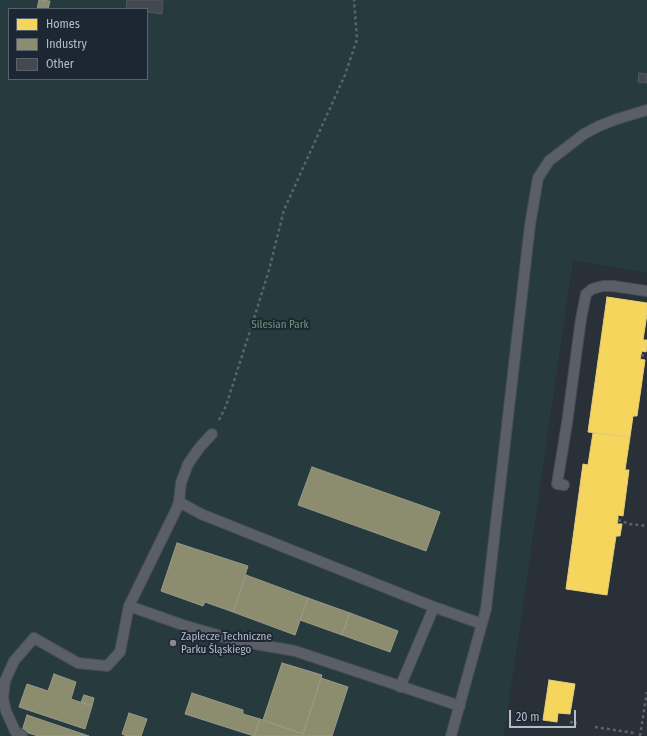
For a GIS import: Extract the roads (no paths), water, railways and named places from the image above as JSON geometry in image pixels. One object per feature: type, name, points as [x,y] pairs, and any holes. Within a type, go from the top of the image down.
[{"type":"lane","points":[[451,736],[486,609],[530,225],[538,178],[549,161],[584,134],[617,119],[647,110]]},
{"type":"lane","points":[[564,485],[557,484],[583,335],[586,294],[592,289],[603,286],[647,291]]},
{"type":"lane","points":[[22,736],[15,731],[6,711],[3,698],[5,682],[14,661],[34,638],[78,663],[106,666],[120,652],[130,606],[179,502],[181,483],[188,464],[200,447],[212,434]]},
{"type":"lane","points":[[179,502],[201,514],[434,607],[482,624]]},
{"type":"lane","points":[[130,606],[183,625],[238,641],[295,651],[460,706]]},
{"type":"lane","points":[[400,687],[434,607]]},
{"type":"place","name":"Zaplecze Techniczne Parku Śląskiego","points":[[173,643]]},
{"type":"park label","name":"Silesian Park","points":[[280,325]]}]
